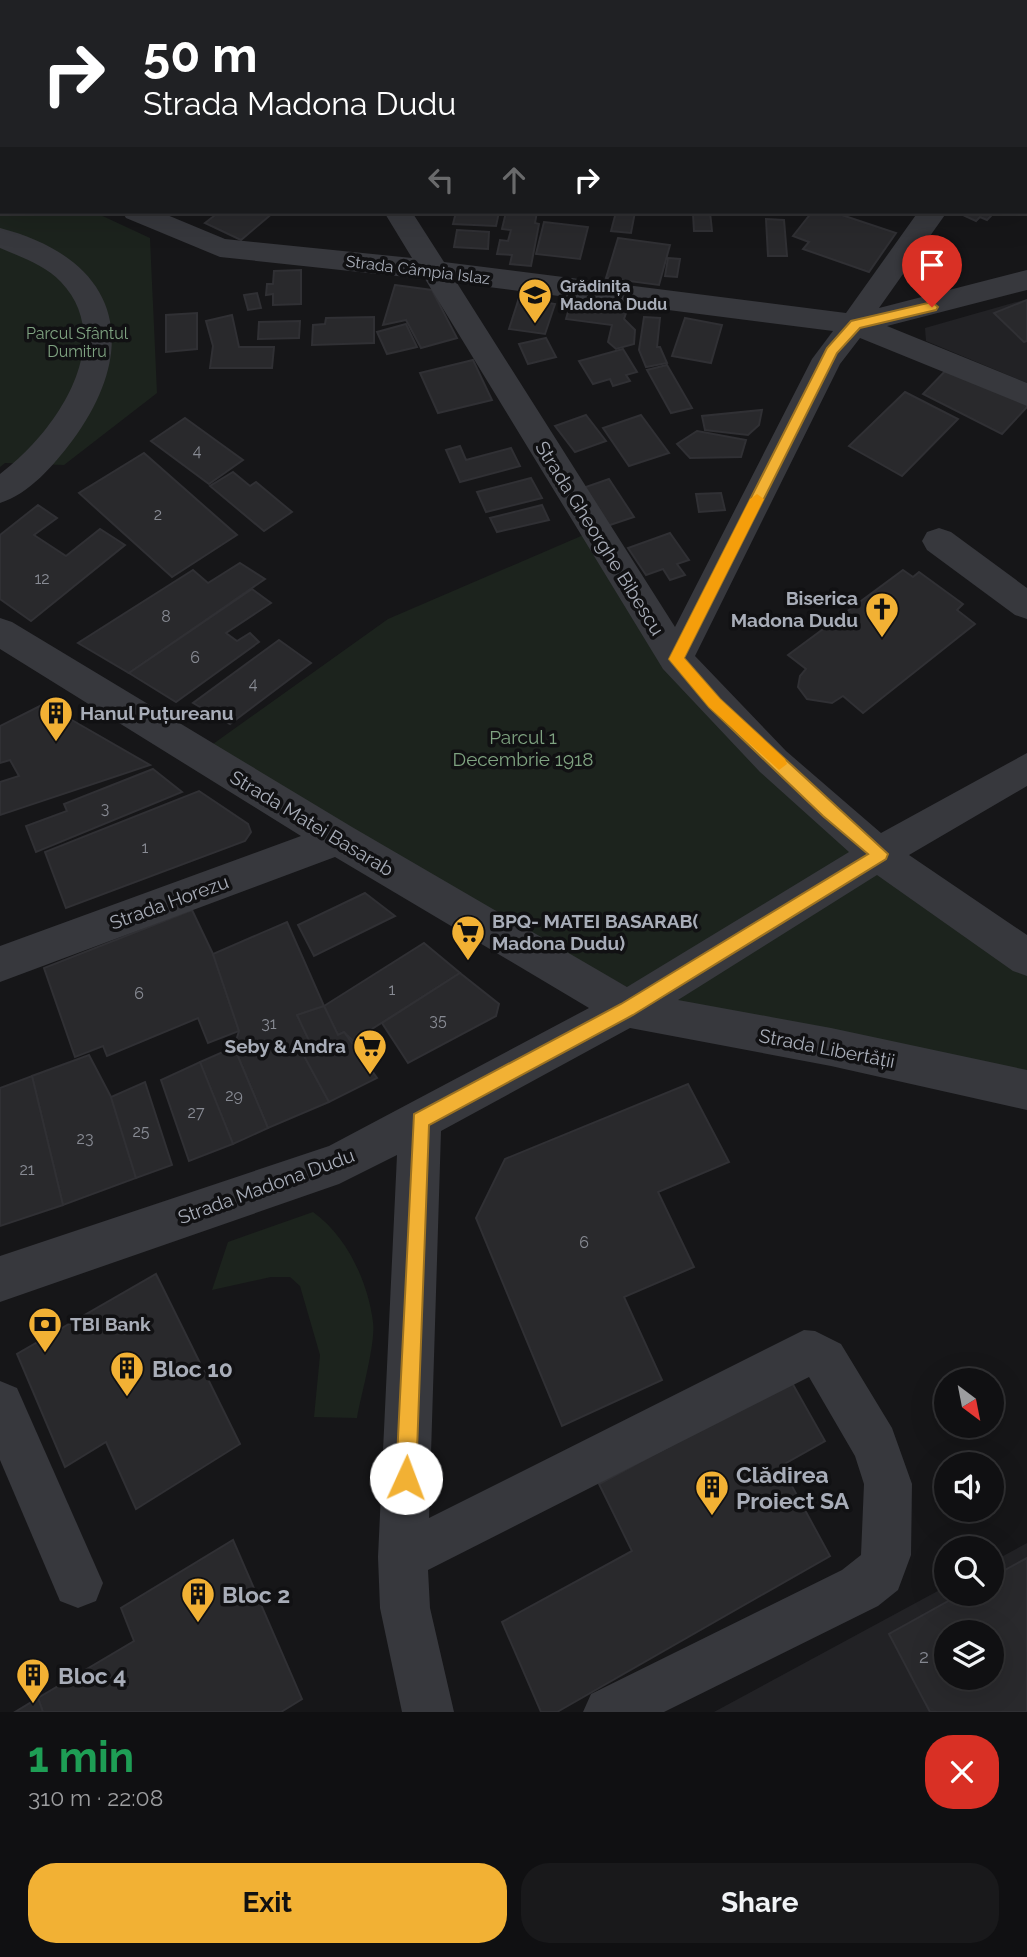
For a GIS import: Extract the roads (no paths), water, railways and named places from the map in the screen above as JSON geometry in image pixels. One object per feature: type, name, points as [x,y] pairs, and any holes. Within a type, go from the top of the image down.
[{"type":"street","name":"Strada Câmpia Islaz","points":[[141,214],[220,248],[433,270],[855,324],[1027,395]]},
{"type":"street","name":"Strada Gheorghe Bibescu","points":[[399,214],[676,659],[715,703],[829,811],[880,854],[1027,958]]},
{"type":"street","points":[[676,659],[827,359],[855,324],[867,302],[932,214]]},
{"type":"street","points":[[0,237],[45,258],[72,275],[93,305],[99,342],[90,384],[67,423],[35,464],[0,491]]},
{"type":"street","points":[[855,324],[1027,281]]},
{"type":"street","points":[[939,541],[1027,606]]},
{"type":"street","name":"Strada Matei Basarab","points":[[0,632],[338,839],[627,1009]]},
{"type":"street","name":"Strada Madona Dudu","points":[[0,1279],[340,1163],[627,1009],[880,854],[1027,768]]},
{"type":"street","name":"Strada Horezu","points":[[0,964],[338,839]]},
{"type":"street","name":"Strada Libertății","points":[[627,1009],[831,1047],[1027,1090]]},
{"type":"street","points":[[420,1120],[403,1557],[405,1608],[428,1712]]},
{"type":"street","points":[[403,1557],[804,1353],[816,1354],[825,1360],[883,1460],[888,1484],[886,1555],[880,1572],[860,1588],[609,1712]]},
{"type":"street","points":[[0,1405],[78,1583]]},
{"type":"place","name":"Grădinița Madona Dudu","points":[[535,325]]},
{"type":"place","name":"Biserica Madona Dudu","points":[[882,639]]},
{"type":"place","name":"Hanul Puțureanu","points":[[56,743]]},
{"type":"place","name":"BPQ- MATEI BASARAB( Madona Dudu)","points":[[468,962]]},
{"type":"place","name":"Seby & Andra","points":[[370,1076]]},
{"type":"place","name":"TBI Bank","points":[[45,1354]]},
{"type":"place","name":"Bloc 10","points":[[127,1398]]},
{"type":"place","name":"Clădirea Proiect SA","points":[[712,1517]]},
{"type":"place","name":"Bloc 2","points":[[198,1624]]},
{"type":"place","name":"Bloc 4","points":[[33,1705]]},
{"type":"park label","name":"Parcul Sfântul Dumitru","points":[[77,342]]},
{"type":"park label","name":"Parcul 1 Decembrie 1918","points":[[523,748]]}]
